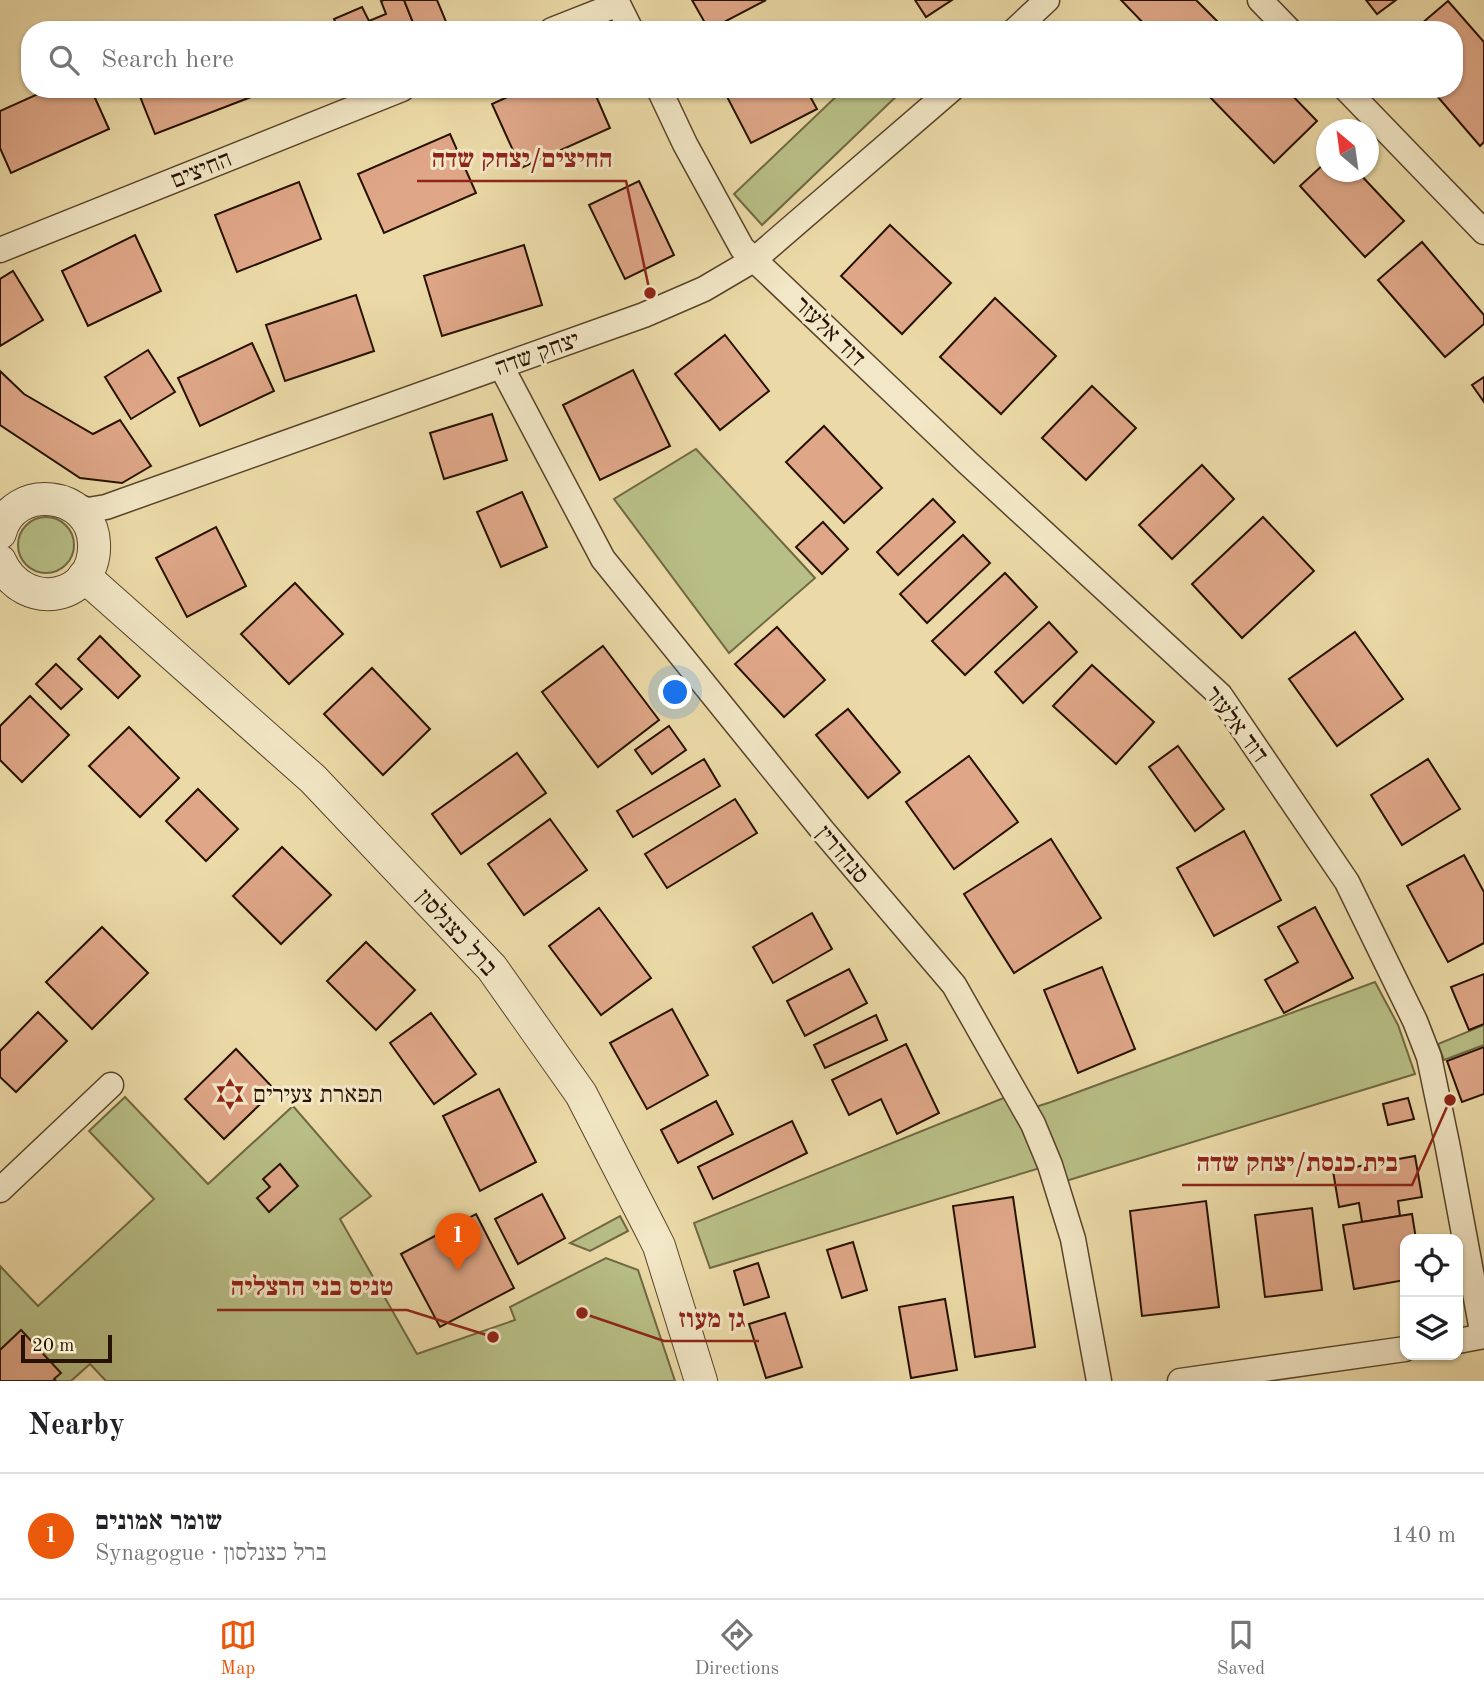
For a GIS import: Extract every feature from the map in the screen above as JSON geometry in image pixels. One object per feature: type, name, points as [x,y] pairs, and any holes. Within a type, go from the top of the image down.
[{"type":"street","points":[[1025,21],[1047,0]]},
{"type":"street","points":[[1260,0],[1280,21]]},
{"type":"street","points":[[575,21],[618,4],[626,21]]},
{"type":"street","name":"החיצים","points":[[0,250],[380,98]]},
{"type":"street","points":[[664,98],[732,233],[742,248],[755,259]]},
{"type":"street","name":"יצחק שדה","points":[[68,503],[88,510],[106,507],[644,314],[704,289],[755,259],[942,98]]},
{"type":"street","points":[[1355,98],[1484,232]]},
{"type":"street","name":"דוד אלעזר","points":[[755,259],[969,464],[1220,695],[1347,882],[1415,1021],[1429,1057],[1483,1336]]},
{"type":"street","name":"סנהדרין","points":[[501,366],[603,559],[823,831],[954,985],[1033,1124],[1050,1165],[1073,1239],[1100,1381]]},
{"type":"street","points":[[2,521],[22,504],[53,498],[68,503],[81,512],[90,525],[94,541],[94,557],[84,576],[77,584],[63,592],[47,595],[31,593],[4,576]]},
{"type":"street","name":"ברל כצנלסון","points":[[84,576],[313,779],[492,968],[582,1094],[654,1237],[701,1381]]},
{"type":"street","points":[[0,1190],[111,1085]]},
{"type":"street","points":[[1463,1340],[1483,1336]]},
{"type":"street","points":[[1180,1381],[1400,1350]]},
{"type":"green space","points":[[835,98],[895,98],[762,225],[734,194]]},
{"type":"green space","points":[[696,449],[815,578],[729,653],[614,499]]},
{"type":"green space","points":[[46,517],[61,522],[69,530],[74,545],[69,560],[61,568],[46,573],[31,568],[23,560],[18,545],[23,530],[31,522]]},
{"type":"green space","points":[[1375,982],[1398,1025],[1415,1074],[1056,1184],[1050,1165],[710,1268],[694,1223],[1006,1097],[1017,1113]]},
{"type":"green space","points":[[1484,1025],[1484,1045],[1444,1060],[1438,1044]]},
{"type":"green space","points":[[125,1097],[208,1184],[293,1106],[371,1196],[340,1219],[417,1354],[515,1320],[510,1307],[606,1258],[638,1270],[675,1381],[106,1381],[90,1364],[71,1381],[56,1381],[54,1379],[60,1373],[22,1331],[0,1350],[0,1266],[38,1306],[154,1199],[89,1131]]},
{"type":"green space","points":[[620,1216],[628,1231],[590,1251],[570,1243]]},
{"type":"building","points":[[404,0],[412,21],[369,21],[386,14],[381,1]]},
{"type":"building","points":[[404,0],[437,0],[446,21],[412,21]]},
{"type":"building","points":[[692,0],[766,0],[726,21],[704,21]]},
{"type":"building","points":[[915,0],[952,0],[926,17]]},
{"type":"building","points":[[1121,0],[1196,0],[1217,21],[1141,21]]},
{"type":"building","points":[[1366,0],[1396,0],[1377,14]]},
{"type":"building","points":[[1448,1],[1484,42],[1484,142],[1480,146],[1439,98],[1463,98],[1463,21],[1425,21]]},
{"type":"building","points":[[362,7],[369,21],[335,21],[334,19]]},
{"type":"building","points":[[29,98],[95,98],[109,129],[11,173],[0,148],[0,111]]},
{"type":"building","points":[[141,98],[249,98],[155,134]]},
{"type":"building","points":[[505,98],[597,98],[610,128],[521,168],[492,104]]},
{"type":"building","points":[[728,98],[811,98],[817,109],[751,143]]},
{"type":"building","points":[[1211,98],[1295,98],[1316,122],[1274,163]]},
{"type":"building","points":[[450,134],[476,193],[384,233],[358,174]]},
{"type":"building","points":[[1316,171],[1316,182],[1367,182],[1404,221],[1365,257],[1300,186]]},
{"type":"building","points":[[639,181],[674,255],[625,279],[589,205]]},
{"type":"building","points":[[299,182],[321,239],[237,272],[215,215]]},
{"type":"building","points":[[890,225],[951,283],[902,334],[841,276]]},
{"type":"building","points":[[135,235],[161,291],[88,326],[62,271]]},
{"type":"building","points":[[1422,242],[1484,315],[1484,324],[1445,357],[1378,280]]},
{"type":"building","points":[[524,245],[542,305],[442,336],[424,276]]},
{"type":"building","points":[[13,271],[43,320],[0,346],[0,279]]},
{"type":"building","points":[[356,295],[374,351],[285,381],[266,325]]},
{"type":"building","points":[[995,298],[1056,356],[1001,414],[940,357]]},
{"type":"building","points":[[725,335],[769,391],[720,430],[675,374]]},
{"type":"building","points":[[252,343],[274,391],[200,426],[178,378]]},
{"type":"building","points":[[148,350],[175,392],[131,419],[105,377]]},
{"type":"building","points":[[633,370],[670,446],[600,480],[563,405]]},
{"type":"building","points":[[0,371],[24,394],[93,434],[120,420],[151,466],[122,483],[80,478],[0,425]]},
{"type":"building","points":[[1484,377],[1484,402],[1472,385]]},
{"type":"building","points":[[1092,386],[1136,428],[1086,480],[1042,438]]},
{"type":"building","points":[[492,414],[507,460],[444,479],[430,433]]},
{"type":"building","points":[[824,426],[882,488],[844,523],[786,462]]},
{"type":"building","points":[[1202,465],[1234,499],[1172,559],[1139,525]]},
{"type":"building","points":[[522,492],[547,547],[501,567],[477,512]]},
{"type":"building","points":[[933,499],[955,522],[898,575],[877,552]]},
{"type":"building","points":[[1263,517],[1314,571],[1242,638],[1192,584]]},
{"type":"building","points":[[823,522],[848,549],[822,574],[796,547]]},
{"type":"building","points":[[216,527],[246,586],[187,617],[156,558]]},
{"type":"building","points":[[963,535],[990,563],[927,623],[900,594]]},
{"type":"building","points":[[1005,573],[1037,607],[965,675],[932,641]]},
{"type":"building","points":[[295,583],[343,634],[289,684],[241,634]]},
{"type":"building","points":[[1049,622],[1077,652],[1023,703],[995,672]]},
{"type":"building","points":[[777,627],[825,680],[784,717],[735,664]]},
{"type":"building","points":[[1355,632],[1403,699],[1337,746],[1289,679]]},
{"type":"building","points":[[100,636],[140,676],[118,698],[78,659]]},
{"type":"building","points":[[603,646],[659,720],[598,767],[542,692]]},
{"type":"building","points":[[56,664],[82,689],[61,709],[36,684]]},
{"type":"building","points":[[1092,665],[1154,722],[1116,764],[1053,706]]},
{"type":"building","points":[[372,668],[430,729],[383,775],[324,714]]},
{"type":"building","points":[[30,696],[69,735],[22,782],[0,760],[0,726]]},
{"type":"building","points":[[848,709],[900,772],[868,798],[816,735]]},
{"type":"building","points":[[669,726],[686,750],[652,774],[635,750]]},
{"type":"building","points":[[129,727],[179,778],[140,817],[89,766]]},
{"type":"building","points":[[1178,746],[1224,809],[1195,831],[1149,767]]},
{"type":"building","points":[[517,753],[546,793],[461,854],[432,814]]},
{"type":"building","points":[[969,756],[1018,822],[954,869],[906,802]]},
{"type":"building","points":[[704,759],[720,786],[633,837],[617,811]]},
{"type":"building","points":[[1428,759],[1460,809],[1402,845],[1371,795]]},
{"type":"building","points":[[198,789],[238,829],[206,861],[166,821]]},
{"type":"building","points":[[735,799],[757,833],[667,888],[645,854]]},
{"type":"building","points":[[550,819],[587,870],[524,915],[488,864]]},
{"type":"building","points":[[1244,831],[1281,900],[1214,936],[1177,868]]},
{"type":"building","points":[[1051,839],[1101,918],[1014,973],[964,894]]},
{"type":"building","points":[[282,847],[331,895],[281,944],[233,896]]},
{"type":"building","points":[[1464,855],[1484,892],[1484,943],[1448,962],[1407,886]]},
{"type":"building","points":[[1315,907],[1353,978],[1284,1013],[1265,980],[1298,962],[1278,927]]},
{"type":"building","points":[[599,908],[651,978],[601,1015],[549,946]]},
{"type":"building","points":[[812,913],[832,949],[773,983],[753,947]]},
{"type":"building","points":[[102,927],[148,973],[92,1029],[46,982]]},
{"type":"building","points":[[366,942],[415,990],[376,1030],[327,981]]},
{"type":"building","points":[[1102,967],[1135,1049],[1078,1073],[1044,990]]},
{"type":"building","points":[[849,969],[867,1003],[805,1036],[787,1001]]},
{"type":"building","points":[[1484,974],[1484,1024],[1469,1030],[1451,987]]},
{"type":"building","points":[[672,1009],[708,1075],[647,1109],[610,1043]]},
{"type":"building","points":[[38,1012],[67,1041],[16,1092],[0,1077],[0,1051]]},
{"type":"building","points":[[431,1013],[476,1074],[434,1104],[390,1043]]},
{"type":"building","points":[[876,1015],[887,1040],[825,1068],[814,1045]]},
{"type":"building","points":[[906,1044],[939,1113],[897,1134],[881,1099],[849,1115],[832,1080]]},
{"type":"building","points":[[1484,1047],[1484,1094],[1462,1102],[1447,1061]]},
{"type":"building","name":"תפארת צעירים","points":[[236,1049],[275,1090],[224,1139],[185,1099]]},
{"type":"building","points":[[499,1089],[536,1162],[480,1191],[443,1116]]},
{"type":"building","points":[[1408,1098],[1414,1119],[1388,1125],[1383,1104]]},
{"type":"building","points":[[716,1101],[733,1134],[678,1163],[661,1130]]},
{"type":"building","points":[[792,1121],[807,1153],[713,1199],[698,1167]]},
{"type":"building","points":[[1415,1156],[1422,1197],[1398,1201],[1400,1216],[1362,1222],[1359,1203],[1339,1207],[1333,1171]]},
{"type":"building","points":[[280,1164],[298,1186],[269,1212],[257,1198],[270,1187],[263,1179]]},
{"type":"building","points":[[542,1194],[565,1238],[518,1264],[495,1219]]},
{"type":"building","points":[[1013,1197],[1035,1347],[975,1357],[953,1206]]},
{"type":"building","points":[[1206,1201],[1219,1307],[1142,1316],[1130,1211]]},
{"type":"building","points":[[1312,1208],[1322,1290],[1265,1297],[1255,1215]]},
{"type":"building","points":[[476,1214],[514,1288],[440,1327],[401,1254]]},
{"type":"building","points":[[1412,1214],[1415,1234],[1400,1234],[1400,1281],[1354,1289],[1343,1225]]},
{"type":"building","points":[[853,1242],[867,1290],[842,1298],[827,1250]]},
{"type":"building","points":[[758,1263],[769,1297],[744,1305],[734,1271]]},
{"type":"building","points":[[945,1299],[957,1370],[911,1378],[899,1307]]},
{"type":"building","points":[[785,1313],[802,1367],[766,1378],[749,1324]]},
{"type":"building","points":[[21,1330],[61,1373],[54,1379],[56,1381],[0,1381],[0,1350]]},
{"type":"place","name":"החיצים/יצחק שדה","points":[[650,293]]},
{"type":"place","name":"תפארת צעירים","points":[[230,1094]]},
{"type":"place","name":"בית כנסת/יצחק שדה","points":[[1450,1100]]},
{"type":"place","name":"שומר אמונים","points":[[458,1271]]},
{"type":"place","name":"גן מעוז","points":[[582,1313]]},
{"type":"place","name":"טניס בני הרצליה","points":[[493,1337]]}]
